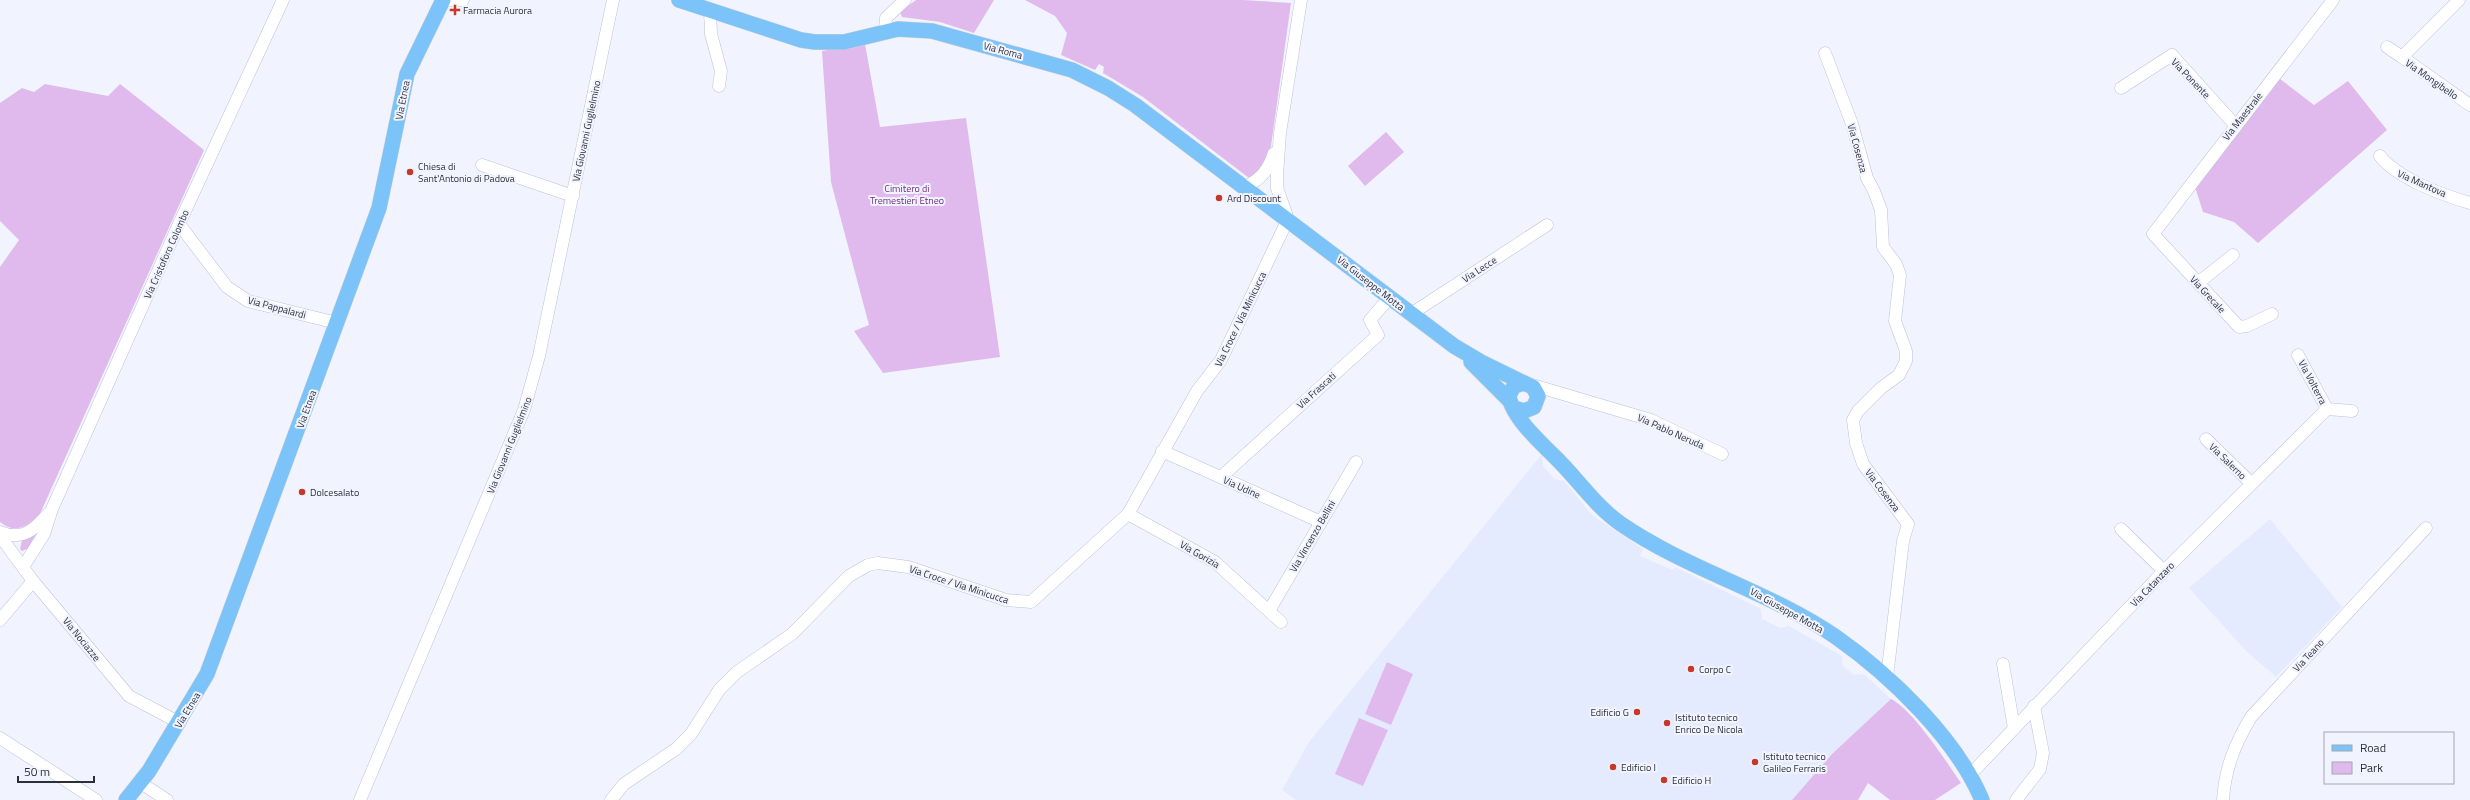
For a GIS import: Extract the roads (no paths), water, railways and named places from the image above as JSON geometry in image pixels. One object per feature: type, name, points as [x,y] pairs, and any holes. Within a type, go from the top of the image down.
[{"type":"main road","name":"Via Etnea","points":[[126,800],[141,783],[180,723],[207,674],[379,208],[407,74],[444,0]]},
{"type":"main road","name":"Via Roma","points":[[679,0],[801,40],[815,42],[844,42],[885,31],[912,28],[932,31],[1072,70],[1095,81],[1135,105],[1288,219]]},
{"type":"main road","name":"Via Giuseppe Motta","points":[[1288,219],[1454,346]]},
{"type":"main road","points":[[1454,346],[1481,362],[1526,383],[1536,391],[1536,404],[1533,416],[1536,425],[1559,460]]},
{"type":"main road","points":[[1454,346],[1512,404],[1538,440],[1559,460]]},
{"type":"main road","points":[[1512,404],[1510,390],[1514,386],[1526,383]]},
{"type":"main road","points":[[1512,404],[1524,411],[1536,404]]},
{"type":"main road","name":"Via Giuseppe Motta","points":[[1559,460],[1603,510],[1621,524],[1666,551],[1796,613],[1834,636],[1887,677],[1936,730],[1969,776],[1982,800]]},
{"type":"street","name":"Via Cristoforo Colombo","points":[[23,567],[44,534],[52,509],[179,224],[283,0]]},
{"type":"street","points":[[444,0],[463,0]]},
{"type":"street","name":"Via Giovanni Guglielmino","points":[[360,800],[524,410],[540,356],[613,0]]},
{"type":"street","points":[[885,31],[886,18],[904,0]]},
{"type":"street","points":[[1288,219],[1277,188],[1280,133],[1301,0]]},
{"type":"street","name":"Via Maestrale","points":[[2153,234],[2235,124],[2333,0]]},
{"type":"street","name":"Via Mongibello","points":[[2459,0],[2402,57],[2470,105]]},
{"type":"street","points":[[710,9],[713,46],[721,71],[719,86]]},
{"type":"street","points":[[2388,48],[2402,57]]},
{"type":"street","name":"Via Cosenza","points":[[1825,53],[1852,124],[1867,178],[1874,191],[1881,210],[1882,247],[1896,264],[1900,275],[1896,321],[1906,351],[1906,361],[1899,375],[1881,388],[1858,411],[1853,420],[1856,443],[1863,464],[1908,524],[1903,541],[1887,677]]},
{"type":"street","name":"Via Ponente","points":[[2121,88],[2172,55],[2235,124]]},
{"type":"street","points":[[1262,200],[1280,133]]},
{"type":"street","name":"Via Mantova","points":[[2380,156],[2389,167],[2400,175],[2470,203]]},
{"type":"street","points":[[482,165],[573,196]]},
{"type":"street","points":[[1245,187],[1258,180],[1270,166]]},
{"type":"street","points":[[1262,200],[1277,188]]},
{"type":"street","name":"Via Croce / Via Minicucca","points":[[611,800],[624,784],[676,749],[690,734],[719,690],[754,660],[792,634],[855,571],[878,562],[908,567],[1006,600],[1027,603],[1032,602],[1128,514],[1197,391],[1221,360],[1288,219]]},
{"type":"street","name":"Via Pappalardi","points":[[179,224],[228,287],[248,301],[337,322]]},
{"type":"street","name":"Via Lecce","points":[[1411,314],[1547,225]]},
{"type":"street","name":"Via Grecale","points":[[2153,234],[2239,327],[2247,326],[2272,314]]},
{"type":"street","points":[[2198,284],[2233,255]]},
{"type":"street","name":"Via Frascati","points":[[1221,477],[1378,335],[1370,320],[1390,297]]},
{"type":"street","name":"Via Volterra","points":[[2298,355],[2327,409]]},
{"type":"street","name":"Via Pablo Neruda","points":[[1526,383],[1575,396],[1651,420],[1722,454]]},
{"type":"street","points":[[1536,404],[1544,398],[1575,396]]},
{"type":"street","points":[[2327,409],[2352,411]]},
{"type":"street","name":"Via Catanzaro","points":[[1969,776],[2164,571],[2327,409]]},
{"type":"street","name":"Via Salerno","points":[[2206,439],[2251,483]]},
{"type":"street","name":"Via Udine","points":[[1162,451],[1321,522]]},
{"type":"street","name":"Via Vincenzo Bellini","points":[[1269,611],[1356,462]]},
{"type":"street","points":[[0,532],[13,537],[27,533],[52,509]]},
{"type":"street","name":"Via Gorizia","points":[[1128,514],[1215,562],[1281,622]]},
{"type":"street","points":[[2121,528],[2164,571]]},
{"type":"street","name":"Via Teano","points":[[2223,800],[2226,774],[2231,752],[2251,717],[2426,528]]},
{"type":"street","name":"Via Nociazze","points":[[0,536],[33,581],[129,696],[180,723]]},
{"type":"street","points":[[10,550],[13,537]]},
{"type":"street","points":[[0,620],[33,581]]},
{"type":"street","points":[[2003,664],[2014,728]]},
{"type":"street","points":[[2016,800],[2040,769],[2043,753],[2034,706]]},
{"type":"street","points":[[0,738],[96,800]]},
{"type":"street","points":[[141,783],[167,800]]},
{"type":"place","name":"Farmacia Aurora","points":[[455,10]]},
{"type":"place","name":"Chiesa di Sant'Antonio di Padova","points":[[410,172]]},
{"type":"place","name":"Ard Discount","points":[[1219,198]]},
{"type":"place","name":"Dolcesalato","points":[[302,492]]},
{"type":"place","name":"Corpo C","points":[[1691,669]]},
{"type":"place","name":"Edificio G","points":[[1637,712]]},
{"type":"place","name":"Istituto tecnico Enrico De Nicola","points":[[1667,723]]},
{"type":"place","name":"Istituto tecnico Galileo Ferraris","points":[[1755,762]]},
{"type":"place","name":"Edificio I","points":[[1613,767]]},
{"type":"place","name":"Edificio H","points":[[1664,780]]},
{"type":"park label","name":"Cimitero di Tremestieri Etneo","points":[[907,194]]}]
